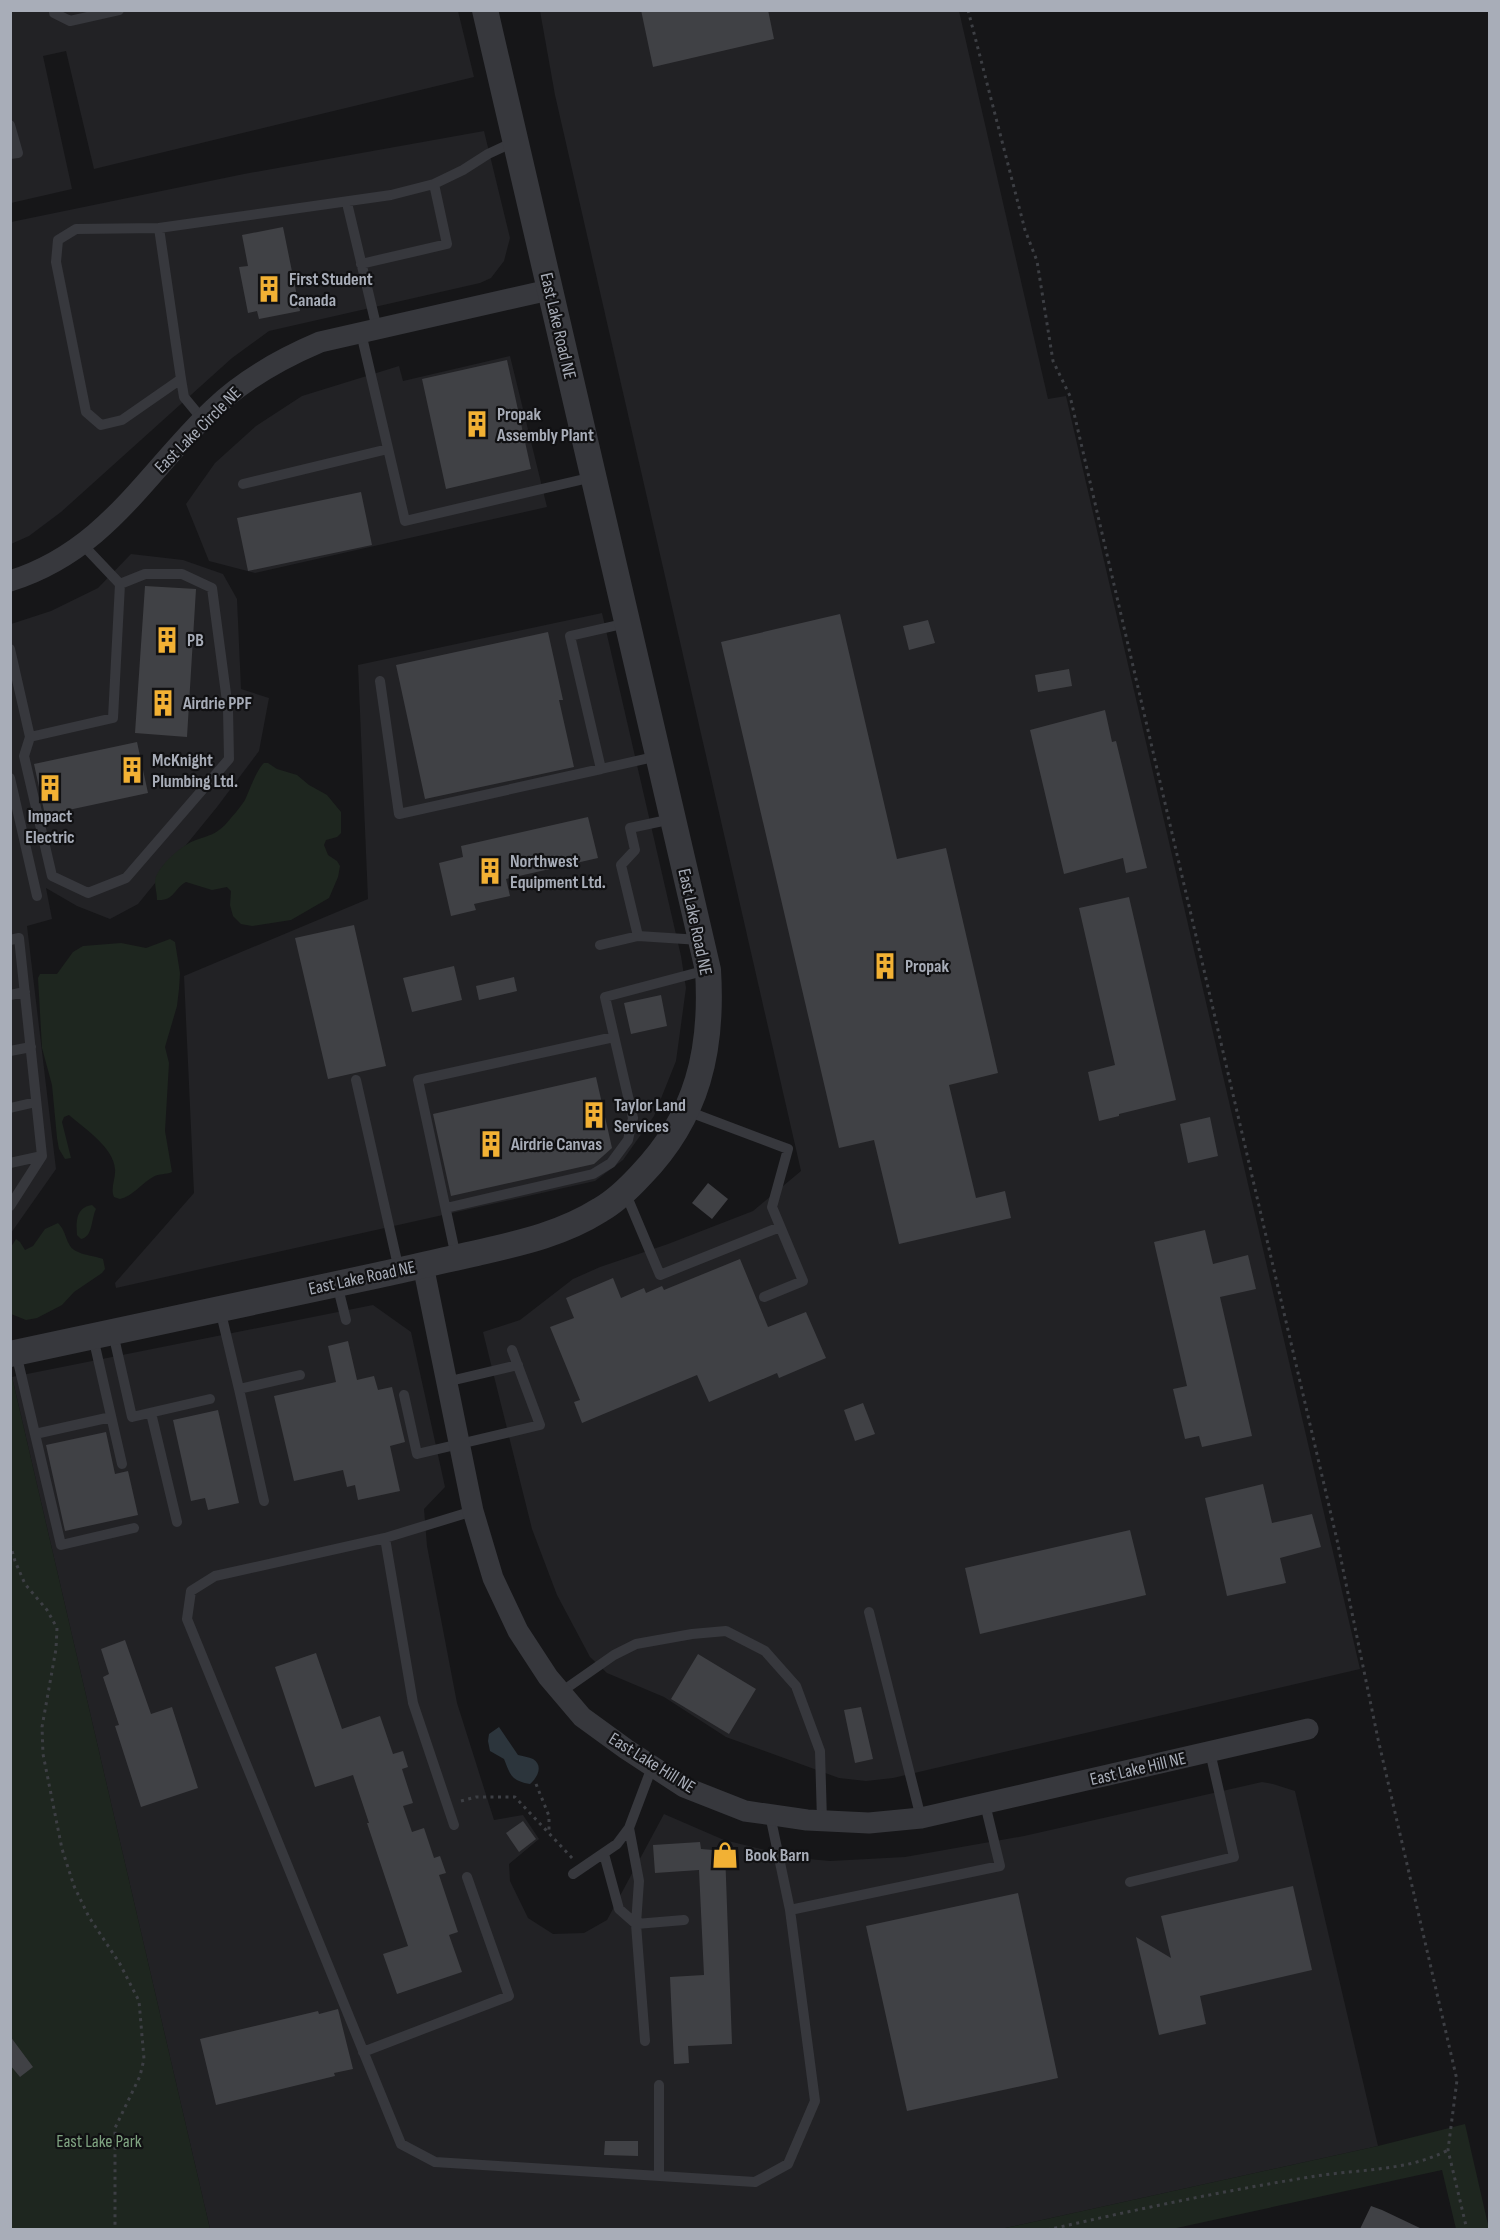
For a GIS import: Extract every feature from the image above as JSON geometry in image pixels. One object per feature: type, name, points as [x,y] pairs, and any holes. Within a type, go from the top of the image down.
[{"type":"street","name":"East Lake Road NE","points":[[13,1354],[528,1242],[561,1231],[600,1210],[625,1192],[662,1154],[687,1111],[701,1071],[708,1035],[710,1007],[708,970],[485,10]]},
{"type":"street","name":"East Lake Circle NE","points":[[10,581],[50,564],[83,545],[118,514],[203,420],[250,378],[285,357],[320,342],[549,290]]},
{"type":"street","name":"East Lake Hill NE","points":[[411,1268],[446,1383],[473,1511],[493,1578],[518,1631],[548,1677],[582,1717],[684,1787],[745,1811],[822,1821],[869,1823],[921,1818],[1308,1729]]},
{"type":"lane","points":[[54,10],[54,13],[70,21],[119,10]]},
{"type":"lane","points":[[10,125],[18,153],[10,154]]},
{"type":"lane","points":[[181,379],[122,420],[101,425],[86,412],[56,262],[58,240],[76,229],[159,228],[391,195],[434,184],[516,141]]},
{"type":"lane","points":[[361,264],[447,244],[434,184]]},
{"type":"lane","points":[[347,203],[361,264],[388,449],[405,521],[593,477]]},
{"type":"lane","points":[[159,228],[184,397],[203,420]]},
{"type":"lane","points":[[243,484],[388,449]]},
{"type":"lane","points":[[30,737],[113,718],[120,584],[83,545]]},
{"type":"lane","points":[[10,649],[30,737],[24,756],[52,876],[88,893],[126,878],[229,759],[228,709],[212,588],[182,574],[145,574],[120,584]]},
{"type":"lane","points":[[601,769],[570,636],[627,623]]},
{"type":"lane","points":[[380,681],[399,814],[658,756]]},
{"type":"lane","points":[[10,778],[37,896]]},
{"type":"lane","points":[[638,936],[621,865],[635,850],[630,828],[672,819]]},
{"type":"lane","points":[[600,945],[638,936],[700,940]]},
{"type":"lane","points":[[10,940],[19,938],[42,1156],[10,1206]]},
{"type":"lane","points":[[446,1208],[593,1174],[611,1162],[628,1140],[633,1118],[605,997],[708,970]]},
{"type":"lane","points":[[10,995],[25,992]]},
{"type":"lane","points":[[456,1258],[417,1080],[614,1037]]},
{"type":"lane","points":[[10,1051],[31,1047]]},
{"type":"lane","points":[[356,1080],[411,1268]]},
{"type":"lane","points":[[10,1107],[36,1102]]},
{"type":"lane","points":[[687,1111],[788,1149],[772,1208],[803,1281],[764,1297]]},
{"type":"lane","points":[[10,1163],[42,1156]]},
{"type":"lane","points":[[625,1192],[660,1275],[780,1227]]},
{"type":"lane","points":[[336,1284],[346,1320]]},
{"type":"lane","points":[[220,1309],[264,1501]]},
{"type":"lane","points":[[103,1334],[132,1417],[210,1399]]},
{"type":"lane","points":[[103,1334],[111,1417],[122,1464]]},
{"type":"lane","points":[[404,1395],[417,1454],[540,1425],[512,1350]]},
{"type":"lane","points":[[13,1354],[35,1434],[61,1545],[134,1528]]},
{"type":"lane","points":[[446,1383],[518,1365]]},
{"type":"lane","points":[[239,1389],[300,1375]]},
{"type":"lane","points":[[151,1413],[177,1522]]},
{"type":"lane","points":[[35,1434],[111,1417]]},
{"type":"lane","points":[[473,1511],[385,1538],[215,1576],[191,1591],[187,1619],[400,2144],[435,2162],[755,2182],[788,2163],[815,2101],[790,1910],[770,1815]]},
{"type":"lane","points":[[385,1538],[413,1703],[454,1825]]},
{"type":"lane","points":[[869,1612],[921,1818]]},
{"type":"lane","points":[[561,1692],[614,1655],[636,1644],[692,1634],[726,1631],[765,1651],[796,1686],[820,1751],[822,1821]]},
{"type":"lane","points":[[1130,1882],[1234,1857],[1210,1752]]},
{"type":"lane","points":[[578,1871],[617,1844],[629,1828],[652,1767]]},
{"type":"lane","points":[[790,1910],[1000,1866],[985,1804]]},
{"type":"lane","points":[[629,1828],[639,1881],[636,1924],[645,2041]]},
{"type":"lane","points":[[604,1854],[619,1909],[636,1924],[684,1920]]},
{"type":"lane","points":[[363,2052],[509,1996],[467,1877]]},
{"type":"lane","points":[[658,2085],[659,2176]]},
{"type":"path","points":[[968,10],[1022,219],[1037,261],[1053,361],[1070,396],[1337,1540],[1378,1739],[1457,2080],[1448,2150],[1467,2229]]},
{"type":"path","points":[[10,1544],[25,1584],[47,1610],[57,1628],[42,1727],[43,1754],[62,1849],[74,1886],[89,1917],[130,1981],[139,2001],[144,2060],[140,2076],[115,2128],[115,2229]]},
{"type":"path","points":[[536,1784],[549,1816],[549,1833]]},
{"type":"path","points":[[447,1805],[476,1797],[515,1797],[549,1833],[578,1871]]},
{"type":"path","points":[[1047,2229],[1310,2176],[1413,2163],[1432,2159],[1448,2150]]},
{"type":"shaded area","points":[[10,11],[458,11],[474,77],[94,169],[66,51],[43,56],[72,189],[11,203]]},
{"type":"shaded area","points":[[540,11],[959,11],[1048,399],[1066,396],[1360,1669],[893,1778],[866,1781],[839,1778],[726,1737],[664,1697],[607,1673],[590,1657],[557,1595],[532,1529],[483,1332],[520,1320],[573,1279],[753,1211],[801,1171],[555,95]]},
{"type":"shaded area","points":[[484,131],[510,238],[504,261],[491,278],[480,283],[269,331],[232,358],[61,512],[29,536],[11,544],[11,222],[244,174]]},
{"type":"shaded area","points":[[510,356],[547,507],[255,573],[209,561],[186,504],[215,463],[256,426],[302,396],[399,366],[403,381]]},
{"type":"shaded area","points":[[131,554],[183,560],[223,574],[237,599],[241,689],[269,698],[259,751],[138,904],[110,919],[77,906],[46,888],[52,919],[27,926],[56,1169],[11,1233],[11,624],[51,611],[98,588]]},
{"type":"shaded area","points":[[602,613],[681,956],[686,988],[676,1061],[654,1116],[623,1160],[595,1181],[116,1288],[115,1283],[194,1193],[184,976],[368,899],[358,665]]},
{"type":"shaded area","points":[[373,1305],[411,1332],[445,1487],[424,1509],[427,1546],[457,1703],[494,1820],[523,1815],[539,1839],[509,1864],[510,1881],[528,1918],[553,1934],[584,1933],[607,1920],[664,1814],[724,1840],[797,1858],[830,1861],[905,1857],[1024,1836],[1262,1782],[1273,1784],[1295,1791],[1378,2146],[1001,2229],[210,2229],[12,1377]]},
{"type":"shaded area","points":[[499,1727],[518,1755],[533,1759],[538,1765],[537,1775],[530,1784],[515,1779],[504,1759],[490,1751],[489,1734]]},
{"type":"green space","points":[[264,763],[297,775],[327,795],[341,812],[341,833],[337,837],[326,840],[324,845],[328,855],[340,866],[329,898],[291,920],[252,926],[241,924],[233,916],[230,905],[231,891],[227,887],[212,890],[186,882],[171,897],[157,900],[155,881],[160,869],[184,846],[215,833],[225,825],[245,800]]},
{"type":"green space","points":[[170,939],[175,942],[180,973],[177,1006],[165,1047],[169,1063],[165,1131],[172,1172],[155,1176],[120,1199],[114,1197],[113,1194],[115,1169],[110,1154],[97,1139],[69,1115],[64,1117],[62,1122],[71,1158],[65,1159],[59,1149],[52,1085],[42,1048],[38,978],[40,974],[57,974],[73,952],[83,946],[121,943],[146,948]]},
{"type":"green space","points":[[92,1205],[96,1209],[91,1227],[88,1235],[81,1239],[77,1235],[78,1216],[83,1209]]},
{"type":"green space","points":[[58,1223],[71,1248],[79,1253],[103,1259],[105,1269],[74,1292],[62,1305],[37,1318],[26,1320],[11,1314],[11,1247],[16,1239],[25,1250],[33,1246],[45,1229]]},
{"type":"green space","name":"East Lake Park","points":[[10,1377],[12,1377],[210,2229],[11,2229]]},
{"type":"green space","points":[[1465,2124],[1489,2229],[1456,2229],[1442,2170],[1172,2229],[1001,2229],[1378,2146]]},
{"type":"building","points":[[641,10],[768,10],[774,39],[653,67]]},
{"type":"building","name":"First Student Canada","points":[[283,227],[300,311],[259,319],[257,311],[248,313],[239,267],[248,266],[242,235]]},
{"type":"building","name":"Propak Assembly Plant","points":[[507,360],[531,469],[446,489],[422,379]]},
{"type":"building","points":[[361,492],[372,545],[248,571],[237,518]]},
{"type":"building","points":[[145,586],[196,589],[187,737],[135,733]]},
{"type":"building","name":"Propak","points":[[840,614],[897,859],[946,848],[998,1073],[949,1085],[976,1198],[1005,1191],[1011,1218],[899,1244],[874,1140],[839,1148],[721,642]]},
{"type":"building","points":[[928,620],[935,643],[909,650],[903,626]]},
{"type":"building","points":[[548,632],[563,700],[559,700],[574,767],[425,799],[396,665]]},
{"type":"building","points":[[1069,669],[1072,686],[1038,692],[1035,675]]},
{"type":"building","points":[[1105,710],[1112,742],[1116,741],[1147,868],[1126,873],[1123,858],[1064,874],[1030,730]]},
{"type":"building","points":[[137,742],[148,793],[45,815],[34,764]]},
{"type":"building","name":"Northwest Equipment Ltd.","points":[[588,817],[598,858],[506,879],[510,896],[474,904],[476,910],[451,916],[439,863],[463,857],[461,846]]},
{"type":"building","points":[[1129,897],[1176,1100],[1099,1121],[1088,1072],[1115,1065],[1079,908]]},
{"type":"building","points":[[354,925],[386,1066],[328,1079],[295,938]]},
{"type":"building","points":[[454,966],[462,1000],[412,1012],[403,978]]},
{"type":"building","points":[[514,977],[517,991],[479,1000],[476,986]]},
{"type":"building","points":[[661,995],[667,1026],[631,1034],[624,1003]]},
{"type":"building","points":[[596,1077],[612,1148],[594,1164],[451,1196],[433,1114]]},
{"type":"building","points":[[1210,1117],[1218,1156],[1188,1163],[1180,1124]]},
{"type":"building","points":[[708,1183],[728,1199],[712,1219],[692,1203]]},
{"type":"building","points":[[1205,1230],[1213,1264],[1248,1255],[1256,1289],[1220,1297],[1252,1436],[1202,1447],[1199,1436],[1185,1439],[1173,1389],[1187,1386],[1154,1242]]},
{"type":"building","points":[[740,1259],[768,1327],[806,1312],[826,1358],[779,1378],[777,1373],[709,1402],[697,1375],[582,1423],[574,1402],[580,1400],[550,1327],[574,1318],[566,1298],[613,1278],[621,1298],[644,1288],[646,1293],[662,1286],[664,1290]]},
{"type":"building","points":[[348,1341],[357,1380],[374,1376],[378,1390],[392,1387],[405,1442],[390,1446],[400,1491],[358,1500],[355,1485],[347,1487],[343,1470],[294,1481],[274,1396],[336,1382],[328,1346]]},
{"type":"building","points":[[863,1403],[875,1434],[855,1441],[844,1410]]},
{"type":"building","points":[[218,1410],[239,1503],[208,1510],[205,1498],[191,1501],[173,1420]]},
{"type":"building","points":[[106,1432],[115,1474],[128,1471],[138,1515],[65,1531],[46,1445]]},
{"type":"building","points":[[1263,1484],[1272,1523],[1312,1514],[1321,1547],[1280,1558],[1286,1583],[1227,1596],[1205,1498]]},
{"type":"building","points":[[1130,1530],[1146,1595],[980,1634],[965,1568]]},
{"type":"building","points":[[125,1640],[151,1714],[172,1707],[198,1788],[141,1807],[115,1726],[119,1725],[103,1677],[109,1674],[101,1649]]},
{"type":"building","points":[[316,1653],[342,1729],[380,1716],[393,1754],[403,1751],[408,1767],[402,1769],[413,1803],[403,1806],[412,1832],[424,1828],[434,1858],[440,1856],[446,1873],[439,1875],[458,1932],[449,1935],[462,1972],[397,1994],[383,1954],[408,1946],[353,1775],[315,1787],[275,1667]]},
{"type":"building","points":[[698,1654],[756,1689],[729,1734],[671,1699]]},
{"type":"building","points":[[861,1707],[873,1759],[855,1763],[844,1710]]},
{"type":"building","points":[[523,1821],[536,1839],[519,1852],[506,1833]]},
{"type":"building","points":[[700,1842],[701,1849],[725,1851],[732,2044],[688,2046],[689,2063],[674,2064],[670,1977],[704,1975],[699,1870],[655,1873],[653,1845]]},
{"type":"building","points":[[1293,1886],[1312,1970],[1200,1996],[1206,2024],[1159,2035],[1136,1937],[1171,1958],[1161,1916]]},
{"type":"building","points":[[1018,1893],[1058,2078],[907,2111],[866,1926]]},
{"type":"building","points":[[338,2009],[353,2069],[334,2073],[335,2076],[216,2105],[200,2039],[318,2011],[319,2014]]},
{"type":"building","points":[[10,2036],[33,2067],[20,2077],[10,2065]]},
{"type":"building","points":[[605,2141],[638,2141],[638,2156],[604,2155]]},
{"type":"building","points":[[1371,2206],[1382,2210],[1422,2229],[1360,2229]]},
{"type":"place","name":"First Student Canada","points":[[269,289]]},
{"type":"place","name":"Propak Assembly Plant","points":[[477,424]]},
{"type":"place","name":"PB","points":[[167,640]]},
{"type":"place","name":"Airdrie PPF","points":[[163,703]]},
{"type":"place","name":"McKnight Plumbing Ltd.","points":[[132,770]]},
{"type":"place","name":"Impact Electric","points":[[50,788]]},
{"type":"place","name":"Northwest Equipment Ltd.","points":[[490,871]]},
{"type":"place","name":"Propak","points":[[885,966]]},
{"type":"place","name":"Taylor Land Services","points":[[594,1115]]},
{"type":"place","name":"Airdrie Canvas","points":[[491,1144]]},
{"type":"place","name":"Book Barn","points":[[725,1855]]}]
